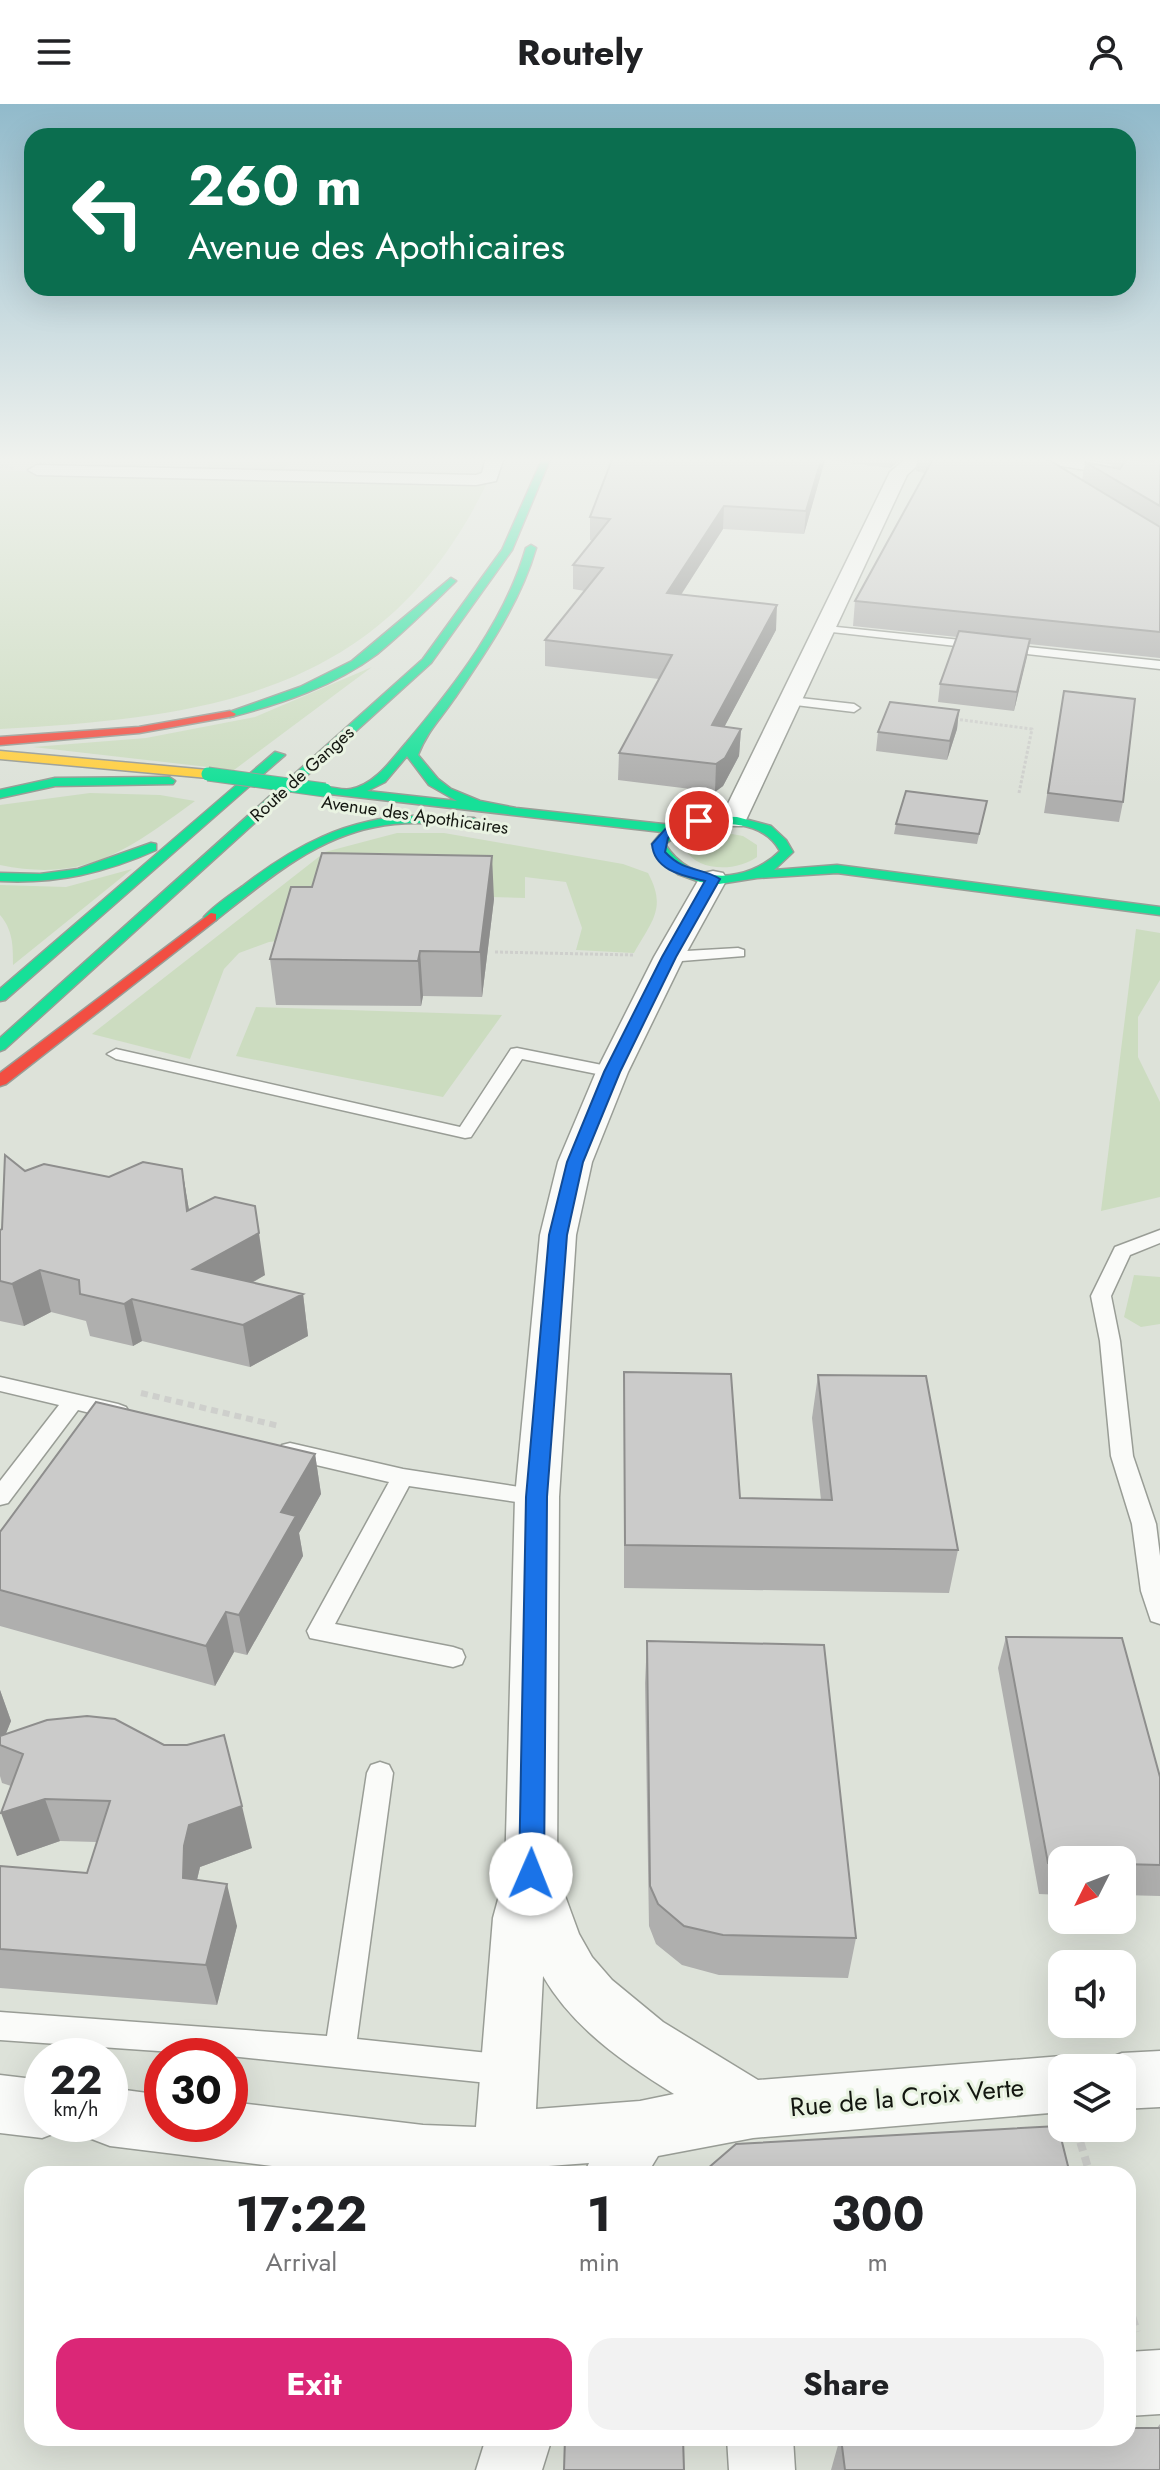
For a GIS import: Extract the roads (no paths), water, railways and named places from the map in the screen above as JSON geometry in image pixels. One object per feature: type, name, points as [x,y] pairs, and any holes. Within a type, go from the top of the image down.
[{"type":"main road","points":[[397,657],[462,567]]},
{"type":"main road","name":"Route de Ganges","points":[[0,1046],[427,661],[494,567]]},
{"type":"main road","points":[[353,793],[381,779],[446,703],[487,643],[525,567]]},
{"type":"main road","points":[[0,741],[169,725],[254,707],[297,692],[362,660],[451,581]]},
{"type":"main road","points":[[420,735],[412,755],[420,774],[443,792],[480,806],[526,813]]},
{"type":"main road","name":"Route de Ganges","points":[[0,997],[291,746]]},
{"type":"main road","name":"Avenue des Apothicaires","points":[[0,755],[319,795],[581,838]]},
{"type":"main road","name":"Avenue des Apothicaires","points":[[0,765],[169,781],[204,779]]},
{"type":"main road","points":[[0,794],[55,782],[169,781]]},
{"type":"main road","name":"Avenue des Apothicaires","points":[[319,795],[353,793],[672,829],[699,821],[733,820],[766,828],[792,845],[783,861],[761,875]]},
{"type":"main road","points":[[0,877],[61,877],[118,865],[218,806]]},
{"type":"main road","points":[[0,1081],[283,861],[318,839],[350,827],[405,817],[474,822]]},
{"type":"main road","points":[[672,829],[652,851],[683,872],[713,879],[837,869],[1160,911]]},
{"type":"main road","points":[[828,851],[1160,897]]},
{"type":"street","points":[[733,820],[855,567]]},
{"type":"street","points":[[502,2161],[520,1918],[531,1874],[537,1497],[558,1235],[575,1162],[612,1072],[669,957],[713,879]]},
{"type":"street","points":[[531,1874],[558,1952],[590,1996],[636,2036],[753,2109]]},
{"type":"street","points":[[1136,2080],[1160,2079]]},
{"type":"street","name":"Rue de la Croix Verte","points":[[248,2134],[502,2161],[535,2138],[627,2152],[753,2109],[1048,2085]]},
{"type":"street","points":[[0,2104],[24,2107]]},
{"type":"street","points":[[1136,2384],[1160,2382]]},
{"type":"street","points":[[492,2470],[493,2446]]},
{"type":"street","points":[[509,2470],[516,2446]]},
{"type":"street","points":[[760,2446],[762,2470]]},
{"type":"lane","points":[[827,629],[1160,665]]},
{"type":"lane","points":[[791,701],[854,708]]},
{"type":"lane","points":[[669,957],[738,953]]},
{"type":"lane","points":[[116,1054],[465,1133],[517,1053],[612,1072]]},
{"type":"lane","points":[[1160,1236],[1122,1251],[1101,1296],[1110,1341],[1122,1456],[1144,1524],[1153,1591],[1160,1614]]},
{"type":"lane","points":[[0,1384],[133,1416]]},
{"type":"lane","points":[[0,1497],[73,1402]]},
{"type":"lane","points":[[268,1446],[403,1477],[537,1497]]},
{"type":"lane","points":[[403,1477],[319,1631],[453,1657]]},
{"type":"lane","points":[[340,2052],[380,1773]]},
{"type":"lane","points":[[0,2026],[340,2052],[509,2070]]}]
